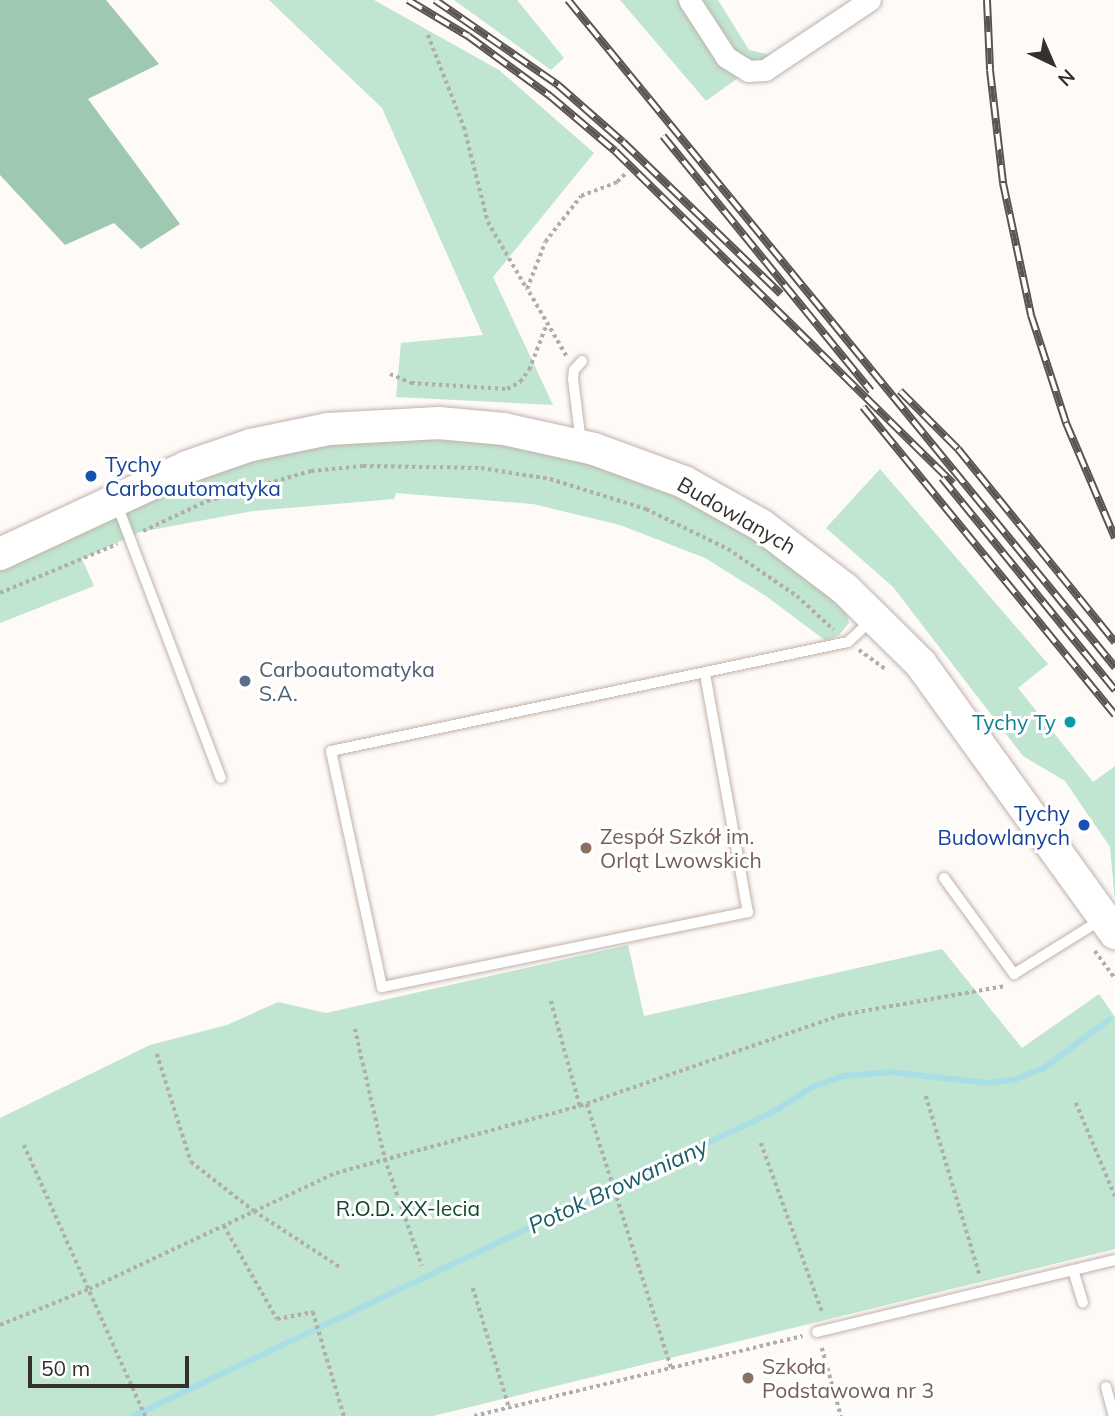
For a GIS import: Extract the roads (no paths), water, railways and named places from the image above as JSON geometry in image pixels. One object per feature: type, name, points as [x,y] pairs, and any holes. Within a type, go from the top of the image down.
[{"type":"street","points":[[689,0],[726,57],[748,71],[765,70],[870,0]]},
{"type":"street","name":"Budowlanych","points":[[0,554],[187,467],[251,445],[328,429],[439,423],[504,429],[581,446],[684,482],[761,525],[804,555],[875,617],[921,664],[1100,928]]},
{"type":"lane","points":[[578,365],[581,446]]},
{"type":"lane","points":[[114,499],[132,537],[221,778]]},
{"type":"lane","points":[[705,674],[748,912],[382,987],[331,751],[848,642],[875,617]]},
{"type":"lane","points":[[944,878],[1014,974],[1100,928]]},
{"type":"lane","points":[[823,1331],[1115,1260]]},
{"type":"lane","points":[[1073,1270],[1083,1303]]},
{"type":"lane","points":[[1106,1387],[1114,1416]]},
{"type":"waterway","name":"Potok Browaniany","points":[[133,1416],[775,1111],[812,1087],[844,1076],[890,1072],[987,1083],[1013,1080],[1044,1068],[1110,1019]]},
{"type":"railway","points":[[408,0],[468,36],[550,96],[615,151],[953,483]]},
{"type":"railway","points":[[435,0],[558,85],[623,142],[781,294]]},
{"type":"railway","points":[[568,0],[1115,667]]},
{"type":"railway","points":[[987,0],[990,70],[1003,183],[1031,315],[1066,423],[1115,538]]},
{"type":"railway","points":[[663,136],[871,391]]},
{"type":"railway","points":[[900,391],[958,449],[1115,642]]},
{"type":"railway","points":[[863,407],[1115,715]]},
{"type":"railway","points":[[942,478],[1115,690]]},
{"type":"place","name":"Tychy Carboautomatyka","points":[[91,476]]},
{"type":"place","name":"Carboautomatyka S.A.","points":[[245,681]]},
{"type":"place","name":"Tychy Ty","points":[[1070,722]]},
{"type":"place","name":"Tychy Budowlanych","points":[[1084,825]]},
{"type":"place","name":"Zespół Szkół im. Orląt Lwowskich","points":[[586,848]]},
{"type":"place","name":"Szkoła Podstawowa nr 3","points":[[748,1378]]},
{"type":"park label","name":"R.O.D. XX-lecia","points":[[408,1208]]}]
